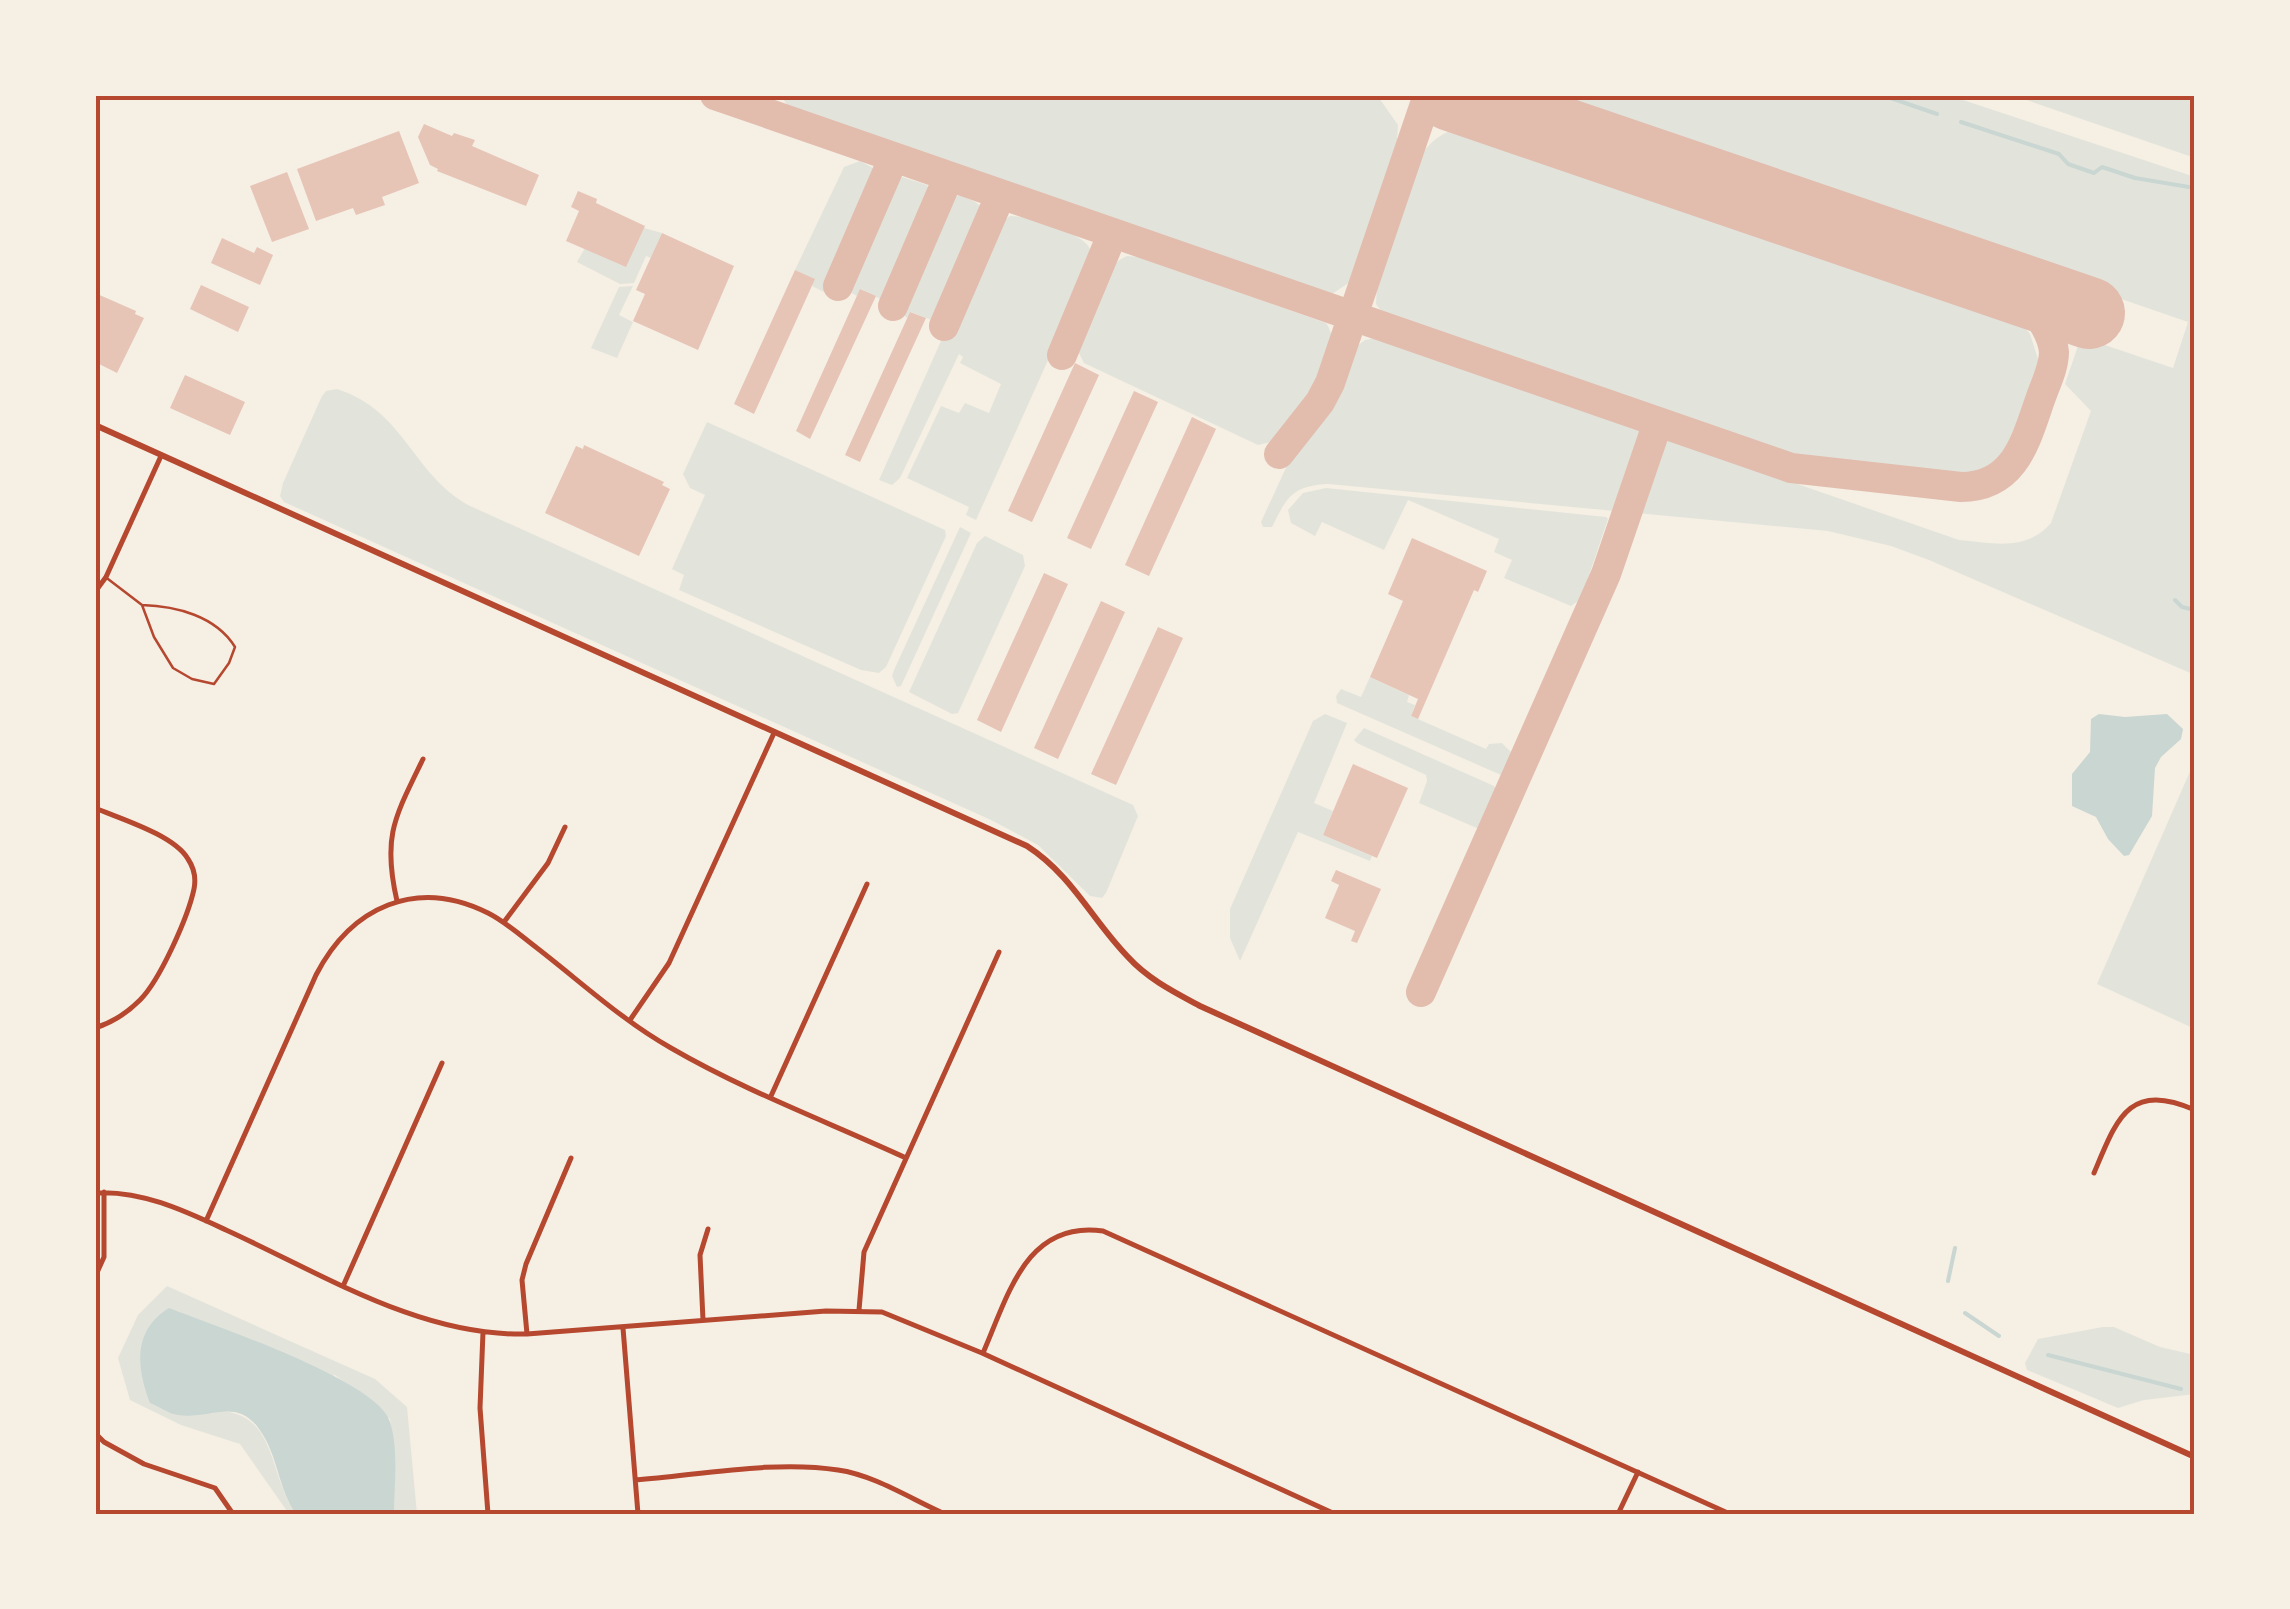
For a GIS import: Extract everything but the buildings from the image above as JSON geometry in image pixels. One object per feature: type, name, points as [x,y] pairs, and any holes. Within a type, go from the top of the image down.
[{"type":"main road","points":[[95,426],[1027,846],[1068,880],[1135,964],[1158,983],[1200,1006],[2195,1457]]},
{"type":"street","points":[[95,592],[106,577],[161,456]]},
{"type":"street","points":[[630,1020],[669,964],[774,734]]},
{"type":"street","points":[[397,902],[389,842],[398,811],[423,758]]},
{"type":"street","points":[[95,808],[176,846],[193,871],[194,888],[164,962],[142,998],[108,1024],[95,1028]]},
{"type":"street","points":[[504,922],[548,863],[565,827]]},
{"type":"street","points":[[771,1096],[867,884]]},
{"type":"street","points":[[206,1220],[325,959],[349,928],[380,908],[425,898],[487,912],[683,1055],[906,1158]]},
{"type":"street","points":[[859,1310],[864,1252],[999,952]]},
{"type":"street","points":[[343,1284],[442,1063]]},
{"type":"street","points":[[2094,1173],[2114,1126],[2130,1107],[2154,1098],[2195,1110]]},
{"type":"street","points":[[527,1334],[522,1290],[526,1264],[571,1158]]},
{"type":"street","points":[[95,1192],[133,1195],[206,1220],[418,1317],[483,1332],[527,1334],[859,1310],[903,1319],[1335,1514]]},
{"type":"street","points":[[95,1277],[104,1257],[104,1192]]},
{"type":"street","points":[[702,1320],[700,1255],[708,1229]]},
{"type":"street","points":[[982,1353],[1019,1274],[1040,1245],[1070,1231],[1104,1231],[1730,1514]]},
{"type":"street","points":[[623,1327],[638,1514]]},
{"type":"street","points":[[483,1332],[480,1408],[488,1514]]},
{"type":"street","points":[[95,1432],[104,1442],[144,1464],[215,1488],[233,1514]]},
{"type":"street","points":[[636,1480],[788,1468],[839,1470],[945,1514]]},
{"type":"street","points":[[1618,1514],[1638,1472]]},
{"type":"lane","points":[[106,577],[142,605],[154,638],[174,668],[192,680],[214,684],[235,646],[226,633],[170,606],[142,605]]},
{"type":"shaded area","points":[[781,95],[1377,95],[1398,125],[1396,154],[1350,282],[1329,296],[819,120],[788,107]]},
{"type":"shaded area","points":[[1530,95],[1948,95],[2195,177],[2195,675],[1929,560],[1828,531],[1328,484],[1298,491],[1287,501],[1272,527],[1263,527],[1261,522],[1290,459],[1336,393],[1352,350],[1365,340],[1376,338],[1959,540],[1996,544],[2031,538],[2051,523],[2091,411],[2065,384],[2081,337],[2173,368],[2188,322]]},
{"type":"shaded area","points":[[2012,95],[2195,95],[2195,158]]},
{"type":"shaded area","points":[[1468,125],[2013,314],[2030,334],[2039,362],[2008,452],[1987,469],[1969,474],[1796,456],[1384,315],[1376,304],[1377,286],[1421,156],[1441,136]]},
{"type":"shaded area","points":[[860,161],[873,168],[876,184],[829,290],[824,292],[812,286],[814,279],[795,270],[844,167]]},
{"type":"shaded area","points":[[902,177],[927,185],[933,198],[888,303],[861,289],[857,296],[844,289],[889,185]]},
{"type":"shaded area","points":[[959,195],[982,208],[983,225],[939,323],[911,312],[907,318],[897,309],[945,202]]},
{"type":"shaded area","points":[[1010,216],[1041,222],[1077,237],[1090,249],[1091,265],[976,520],[966,515],[969,507],[907,478],[941,406],[959,413],[965,403],[989,413],[1001,384],[960,363],[963,357],[959,354],[900,478],[892,485],[879,480],[991,229]]},
{"type":"shaded area","points":[[644,228],[662,233],[634,283],[620,284],[577,262],[585,248]]},
{"type":"shaded area","points":[[1127,256],[1326,323],[1332,337],[1328,368],[1280,440],[1258,445],[1084,363],[1076,347],[1090,304],[1109,270]]},
{"type":"shaded area","points":[[633,286],[619,315],[633,322],[617,358],[591,348],[619,287]]},
{"type":"shaded area","points":[[337,389],[378,412],[433,476],[468,505],[1133,805],[1138,816],[1106,893],[1102,898],[1090,896],[1038,845],[991,820],[284,502],[280,496],[283,483],[322,396]]},
{"type":"shaded area","points":[[707,422],[945,530],[946,536],[886,667],[879,673],[861,670],[679,590],[684,575],[672,569],[705,495],[690,488],[683,474]]},
{"type":"shaded area","points":[[1326,488],[1608,519],[1581,599],[1571,606],[1504,578],[1512,560],[1494,552],[1499,539],[1408,500],[1384,550],[1322,522],[1315,536],[1291,523],[1288,510],[1303,493]]},
{"type":"shaded area","points":[[960,527],[971,533],[901,686],[897,687],[892,676],[894,670]]},
{"type":"shaded area","points":[[985,536],[1023,555],[1025,566],[958,713],[952,714],[909,692],[977,543]]},
{"type":"shaded area","points":[[1370,677],[1409,695],[1407,702],[1415,705],[1411,716],[1486,749],[1489,744],[1502,743],[1511,752],[1511,760],[1501,775],[1337,703],[1341,689],[1361,697]]},
{"type":"shaded area","points":[[1325,714],[1347,723],[1314,803],[1333,811],[1323,835],[1372,856],[1370,861],[1298,832],[1240,961],[1230,938],[1230,909],[1313,721]]},
{"type":"shaded area","points":[[2099,714],[2167,714],[2183,729],[2181,739],[2155,768],[2152,816],[2129,855],[2124,856],[2108,839],[2096,817],[2072,806],[2072,774],[2090,752],[2091,719]]},
{"type":"shaded area","points":[[1364,728],[1494,786],[1496,790],[1479,829],[1419,803],[1426,775],[1357,743],[1354,740]]},
{"type":"shaded area","points":[[2195,760],[2195,1029],[2097,984]]},
{"type":"shaded area","points":[[167,1286],[375,1379],[407,1407],[417,1514],[394,1514],[390,1419],[335,1375],[212,1411],[233,1413],[249,1420],[260,1431],[296,1514],[289,1514],[240,1444],[181,1425],[130,1400],[118,1358],[138,1315]]},
{"type":"shaded area","points":[[169,1308],[327,1372],[379,1406],[390,1422],[394,1445],[394,1514],[296,1514],[268,1444],[244,1415],[178,1415],[150,1403],[140,1363],[143,1338],[157,1317]]},
{"type":"shaded area","points":[[2114,1327],[2160,1347],[2195,1355],[2195,1394],[2144,1400],[2118,1408],[2027,1370],[2025,1363],[2038,1339]]},
{"type":"waterway","points":[[1882,95],[1937,114]]},
{"type":"waterway","points":[[1961,122],[2059,154],[2068,164],[2094,173],[2102,167],[2135,178],[2195,188]]},
{"type":"waterway","points":[[2175,600],[2182,607],[2195,610]]},
{"type":"waterway","points":[[1948,1281],[1955,1248]]},
{"type":"waterway","points":[[1965,1313],[1999,1336]]},
{"type":"waterway","points":[[2048,1355],[2181,1389]]},
{"type":"taxiway","points":[[715,95],[1791,468],[1961,487],[1980,485],[2007,470],[2024,444],[2054,358],[2046,327],[2021,291]]},
{"type":"taxiway","points":[[1279,454],[1330,383],[1428,95]]},
{"type":"taxiway","points":[[838,286],[893,159]]},
{"type":"taxiway","points":[[893,306],[948,178]]},
{"type":"taxiway","points":[[944,326],[1000,196]]},
{"type":"taxiway","points":[[1062,355],[1112,235]]},
{"type":"taxiway","points":[[1421,992],[1606,574],[1658,422]]},
{"type":"runway","points":[[1451,95],[2089,313]]}]
